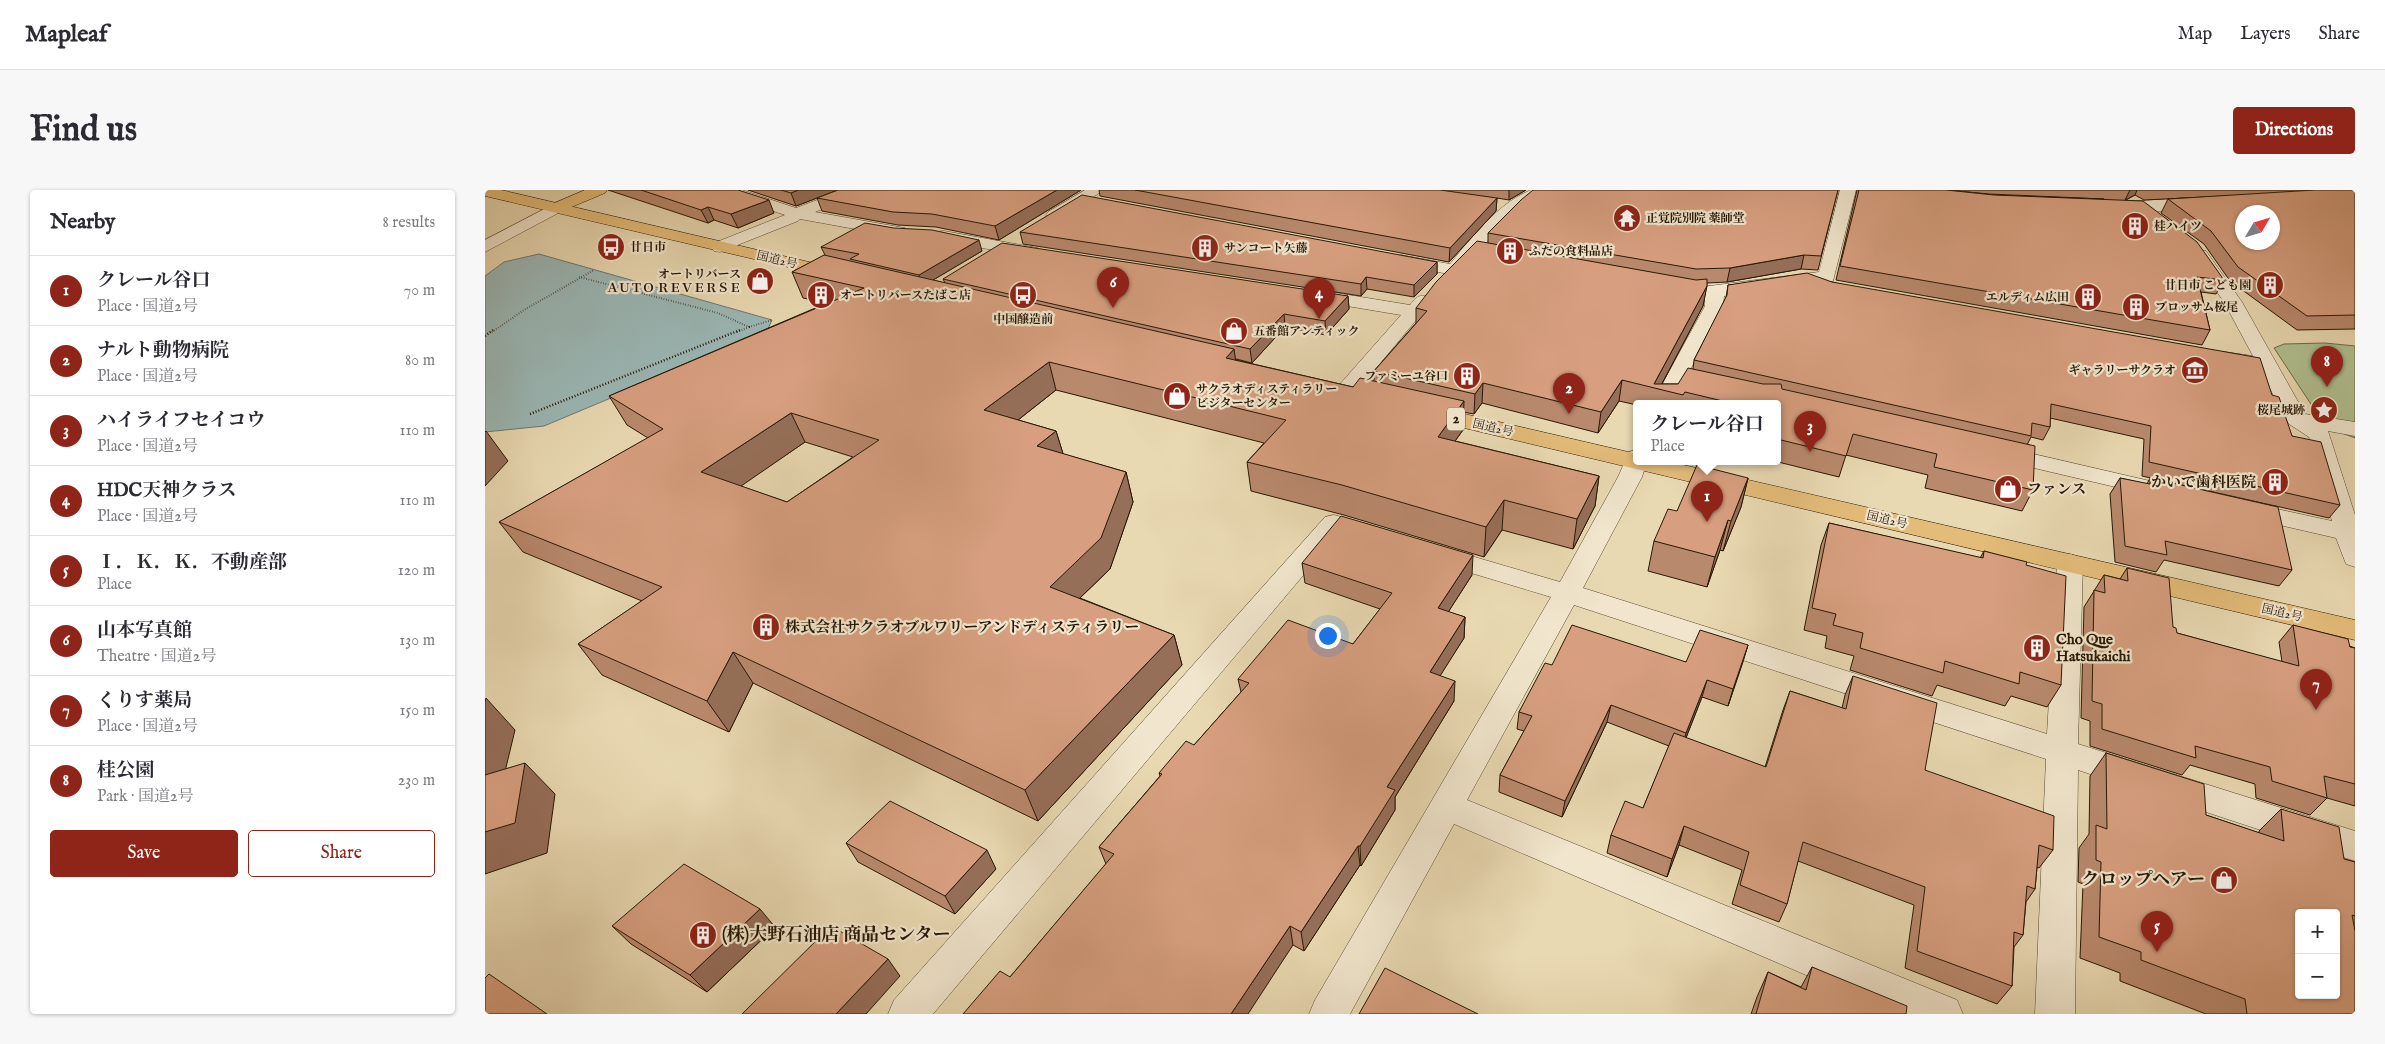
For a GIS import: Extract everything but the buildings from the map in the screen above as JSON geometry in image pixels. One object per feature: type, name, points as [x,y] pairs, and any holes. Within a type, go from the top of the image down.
[{"type":"main road","points":[[556,208],[599,190]]},
{"type":"main road","name":"国道2号","points":[[485,191],[861,279]]},
{"type":"main road","name":"国道2号","points":[[1410,408],[1633,458]]},
{"type":"main road","name":"国道2号","points":[[1662,465],[2355,630]]},
{"type":"street","points":[[725,190],[796,213],[898,232],[921,233],[1050,255]]},
{"type":"street","points":[[720,247],[792,218],[796,213],[857,190]]},
{"type":"street","points":[[1042,222],[1096,190]]},
{"type":"street","points":[[1344,392],[1413,311],[1512,207],[1532,194],[1545,190]]},
{"type":"street","points":[[1654,284],[1693,291],[1715,292],[1801,276],[1827,277],[1849,190]]},
{"type":"street","points":[[2119,190],[2161,223]]},
{"type":"street","points":[[1081,199],[1109,204]]},
{"type":"street","points":[[2095,206],[2140,207],[2223,201]]},
{"type":"street","points":[[1489,204],[1512,207]]},
{"type":"street","points":[[485,247],[556,208]]},
{"type":"street","points":[[984,258],[1022,235]]},
{"type":"street","points":[[2183,240],[2197,250],[2233,302],[2297,419],[2319,434],[2355,444]]},
{"type":"street","points":[[1471,251],[1490,254]]},
{"type":"street","points":[[1387,257],[1454,270]]},
{"type":"street","points":[[1801,276],[1839,288]]},
{"type":"street","points":[[1665,400],[1714,306],[1715,292]]},
{"type":"street","points":[[1295,293],[1413,311]]},
{"type":"street","points":[[2208,355],[2267,365]]},
{"type":"street","points":[[1677,378],[1734,392]]},
{"type":"street","points":[[2297,419],[2355,429]]},
{"type":"street","points":[[2319,434],[2355,558]]},
{"type":"street","points":[[1973,447],[2175,494]]},
{"type":"street","points":[[1329,1014],[1567,593],[1634,465]]},
{"type":"street","points":[[2223,505],[2348,534]]},
{"type":"street","points":[[908,1014],[1334,522],[1567,593],[2355,846]]},
{"type":"street","points":[[2055,1014],[2062,753],[2070,563]]},
{"type":"street","points":[[1446,806],[1943,1014]]},
{"type":"path","points":[[485,336],[524,310],[594,270]]},
{"type":"path","points":[[579,277],[612,283],[662,299],[719,313],[738,320],[749,327]]},
{"type":"path","points":[[530,414],[749,327],[772,320]]},
{"type":"green space","points":[[2325,343],[2355,346],[2355,438],[2326,427],[2274,348],[2284,344]]},
{"type":"water","points":[[539,254],[772,320],[766,333],[544,426],[485,432],[485,276],[504,262]]},
{"type":"place","name":"正覚院別院 薬師堂","points":[[1627,218]]},
{"type":"place","name":"桂ハイツ","points":[[2135,226]]},
{"type":"place","name":"廿日市","points":[[611,247]]},
{"type":"place","name":"サンコート矢藤","points":[[1205,248]]},
{"type":"place","name":"ふだの食料品店","points":[[1510,251]]},
{"type":"place","name":"オートリバース ＡＵＴＯ ＲＥＶＥＲＳＥ","points":[[760,281]]},
{"type":"place","name":"廿日市 こども園","points":[[2270,285]]},
{"type":"place","name":"オートリバースたばこ店","points":[[821,295]]},
{"type":"place","name":"中国醸造前","points":[[1023,295]]},
{"type":"place","name":"エルディム広田","points":[[2088,297]]},
{"type":"place","name":"ブロッサム桜尾","points":[[2136,307]]},
{"type":"place","name":"山本写真館","points":[[1113,308]]},
{"type":"place","name":"HDC天神クラス","points":[[1319,319]]},
{"type":"place","name":"五番館アンティック","points":[[1234,331]]},
{"type":"place","name":"ギャラリーサクラオ","points":[[2195,370]]},
{"type":"place","name":"ファミーユ谷口","points":[[1467,376]]},
{"type":"place","name":"桂公園","points":[[2327,387]]},
{"type":"place","name":"サクラオディスティラリー ビジターセンター","points":[[1177,396]]},
{"type":"place","name":"桜尾城跡","points":[[2324,410]]},
{"type":"place","name":"ナルト動物病院","points":[[1569,414]]},
{"type":"place","name":"ハイライフセイコウ","points":[[1810,452]]},
{"type":"place","name":"かいで歯科医院","points":[[2275,482]]},
{"type":"place","name":"ファンス","points":[[2008,489]]},
{"type":"place","name":"クレール谷口","points":[[1707,522]]},
{"type":"place","name":"株式会社サクラオブルワリーアンドディスティラリー","points":[[766,627]]},
{"type":"place","name":"Cho Que Hatsukaichi","points":[[2037,648]]},
{"type":"place","name":"くりす薬局","points":[[2316,710]]},
{"type":"place","name":"クロップヘアー","points":[[2224,880]]},
{"type":"place","name":"(株)大野石油店 商品センター","points":[[703,935]]},
{"type":"place","name":"Ｉ．Ｋ．Ｋ．不動産部","points":[[2157,952]]}]
